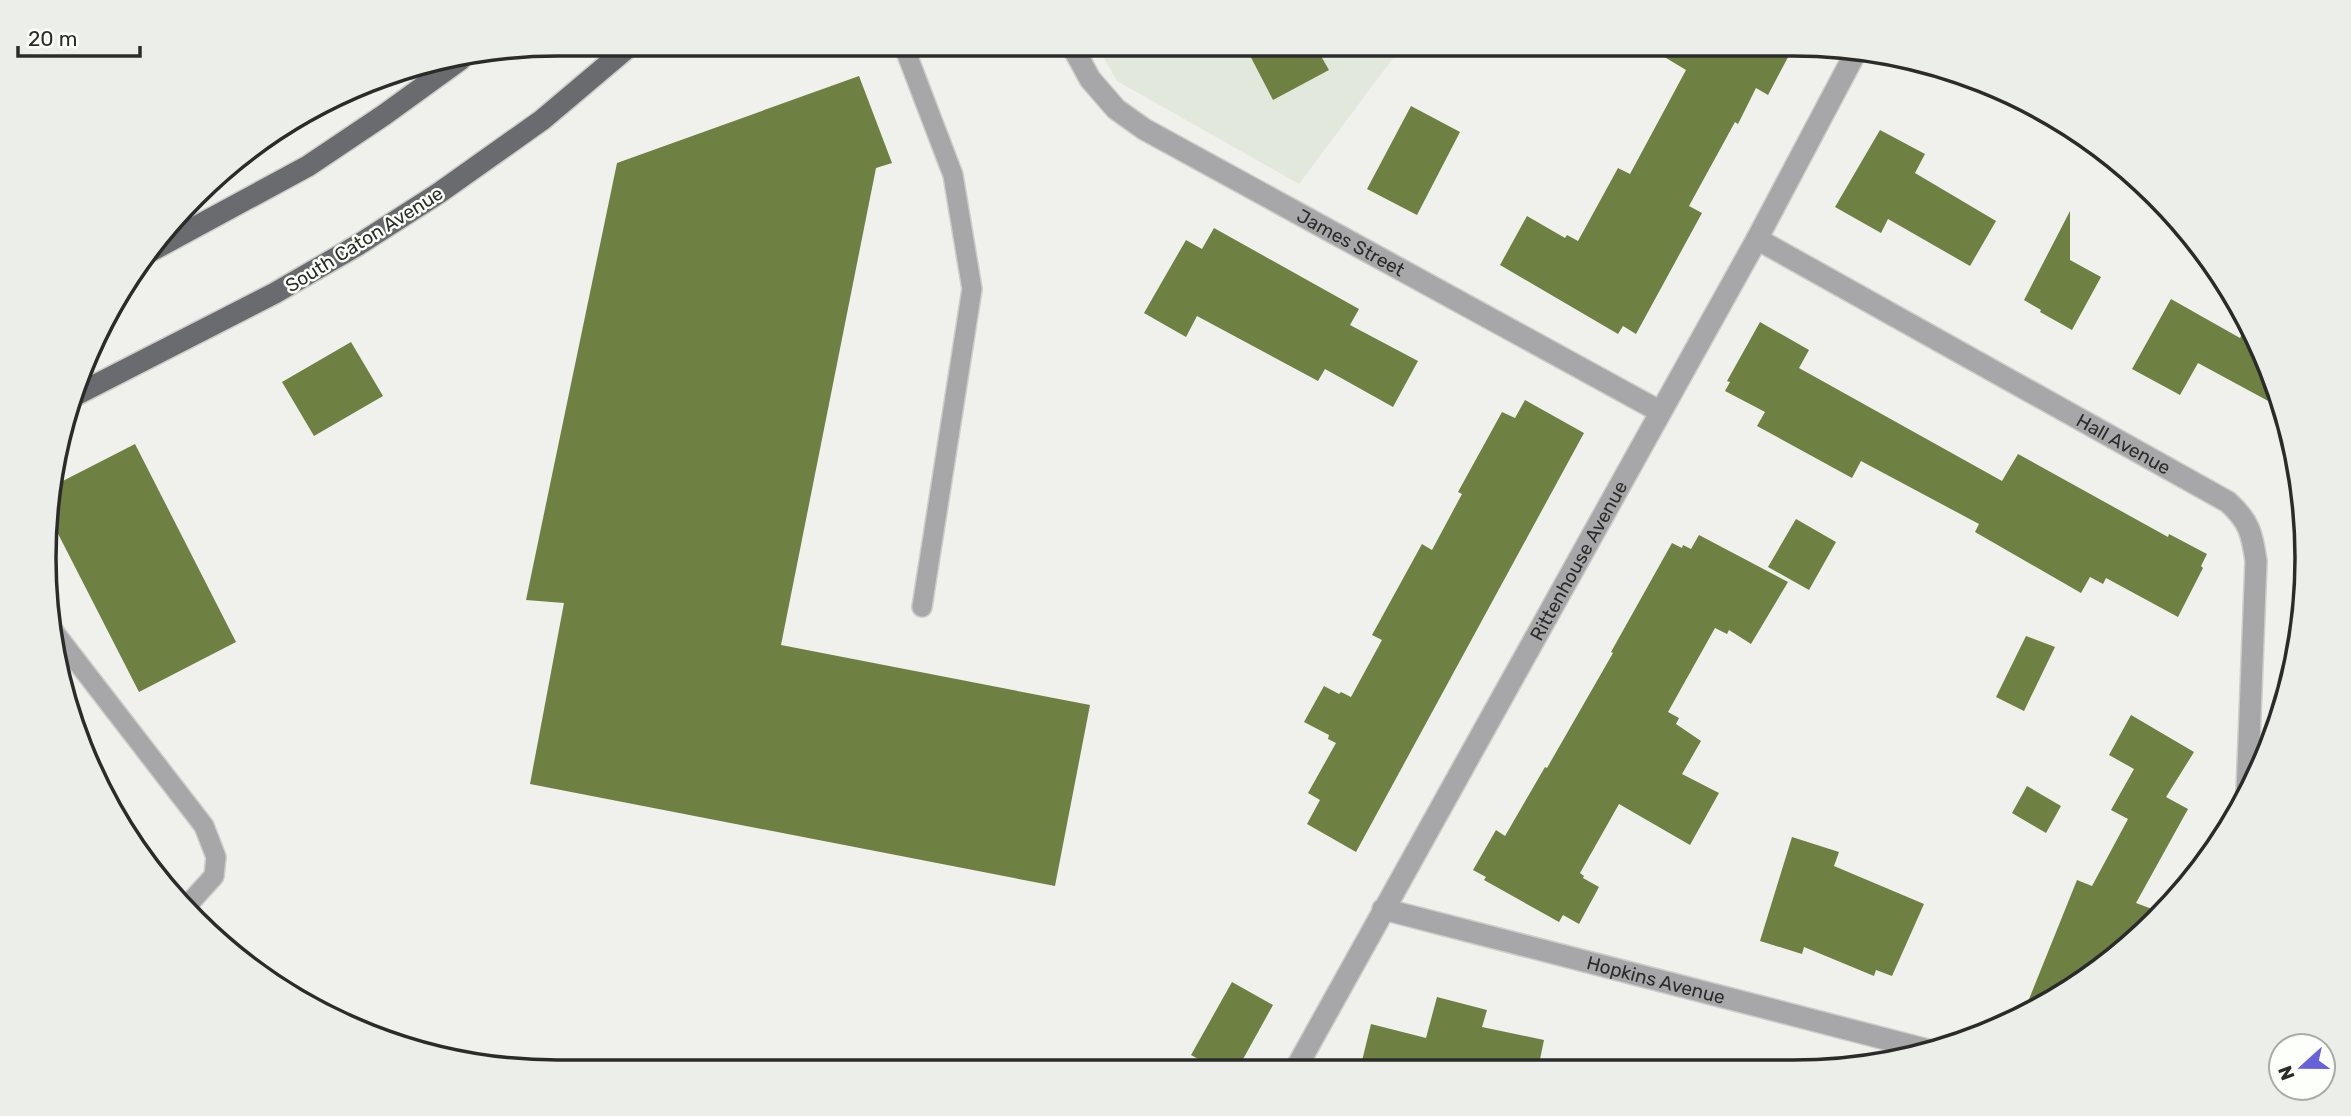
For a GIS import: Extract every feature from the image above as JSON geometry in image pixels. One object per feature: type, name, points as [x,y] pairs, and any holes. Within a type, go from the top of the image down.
[{"type":"main road","name":"South Caton Avenue","points":[[85,390],[275,293],[358,245],[439,193],[542,120],[618,56]]},
{"type":"main road","points":[[169,241],[308,166],[448,69]]},
{"type":"street","name":"James Street","points":[[1078,56],[1090,79],[1116,109],[1144,129],[1660,411]]},
{"type":"street","name":"Rittenhouse Avenue","points":[[1300,1060],[1757,239],[1852,59]]},
{"type":"street","name":"Hall Avenue","points":[[1757,239],[2228,502],[2242,515],[2252,536],[2256,561],[2248,770]]},
{"type":"street","name":"Hopkins Avenue","points":[[1383,909],[1911,1046]]},
{"type":"lane","points":[[908,56],[953,175],[972,289],[922,607]]},
{"type":"lane","points":[[64,645],[204,827],[216,857],[214,876],[191,900]]},
{"type":"shaded area","points":[[1103,56],[1395,56],[1299,184],[1117,81]]},
{"type":"building","points":[[1250,56],[1321,56],[1329,70],[1273,100]]},
{"type":"building","points":[[1663,56],[1789,56],[1768,95],[1756,88],[1738,124],[1735,122],[1689,206],[1702,213],[1636,334],[1623,326],[1618,334],[1500,265],[1527,216],[1565,238],[1567,235],[1578,241],[1618,168],[1630,174],[1686,70]]},
{"type":"building","points":[[859,76],[892,163],[876,168],[781,645],[1090,705],[1055,886],[530,784],[564,603],[526,600],[617,163]]},
{"type":"building","points":[[1411,106],[1460,132],[1417,215],[1367,189]]},
{"type":"building","points":[[1880,130],[1925,154],[1915,173],[1996,221],[1970,266],[1888,219],[1881,233],[1835,207]]},
{"type":"building","points":[[2070,211],[2070,260],[2101,277],[2072,330],[2024,300]]},
{"type":"building","points":[[1214,228],[1359,309],[1350,325],[1418,361],[1393,407],[1325,369],[1318,381],[1197,316],[1186,337],[1144,313],[1186,240],[1202,249]]},
{"type":"building","points":[[2171,299],[2240,338],[2242,334],[2270,402],[2198,363],[2180,395],[2132,369]]},
{"type":"building","points":[[1760,322],[1809,350],[1799,368],[2002,481],[2018,454],[2168,537],[2169,534],[2207,554],[2201,566],[2203,568],[2178,617],[2106,578],[2103,584],[2090,577],[2081,593],[1975,532],[1979,524],[1861,461],[1852,478],[1757,426],[1765,412],[1725,391],[1730,382],[1727,381]]},
{"type":"building","points":[[351,342],[383,396],[314,436],[282,382]]},
{"type":"building","points":[[1525,400],[1584,433],[1356,852],[1307,824],[1320,800],[1308,793],[1336,743],[1328,739],[1329,735],[1304,722],[1324,686],[1351,697],[1382,640],[1372,635],[1422,544],[1432,550],[1462,494],[1458,492],[1502,412],[1515,418]]},
{"type":"building","points":[[135,444],[236,642],[139,692],[57,531],[62,481]]},
{"type":"building","points":[[1796,519],[1836,542],[1809,590],[1768,567]]},
{"type":"building","points":[[1699,535],[1788,582],[1751,644],[1729,630],[1727,634],[1715,628],[1668,712],[1679,718],[1676,724],[1701,741],[1682,774],[1719,793],[1690,845],[1619,804],[1580,873],[1583,878],[1599,887],[1579,924],[1563,915],[1559,922],[1484,880],[1486,877],[1473,870],[1496,830],[1505,836],[1545,767],[1547,768],[1672,543],[1691,549]]},
{"type":"building","points":[[2026,636],[2055,647],[2024,711],[1996,697]]},
{"type":"building","points":[[2131,715],[2194,752],[2166,797],[2188,809],[2136,903],[2152,909],[2099,956],[2028,1001],[2077,880],[2092,886],[2128,819],[2111,810],[2134,769],[2109,755]]},
{"type":"building","points":[[2027,786],[2061,806],[2046,833],[2012,813]]},
{"type":"building","points":[[1792,837],[1839,852],[1834,866],[1924,904],[1892,976],[1876,970],[1874,976],[1804,947],[1802,954],[1760,941]]},
{"type":"building","points":[[1232,982],[1273,1005],[1243,1060],[1200,1060],[1191,1055]]},
{"type":"building","points":[[1437,997],[1487,1010],[1482,1027],[1544,1040],[1540,1060],[1362,1060],[1371,1024],[1426,1038]]}]
